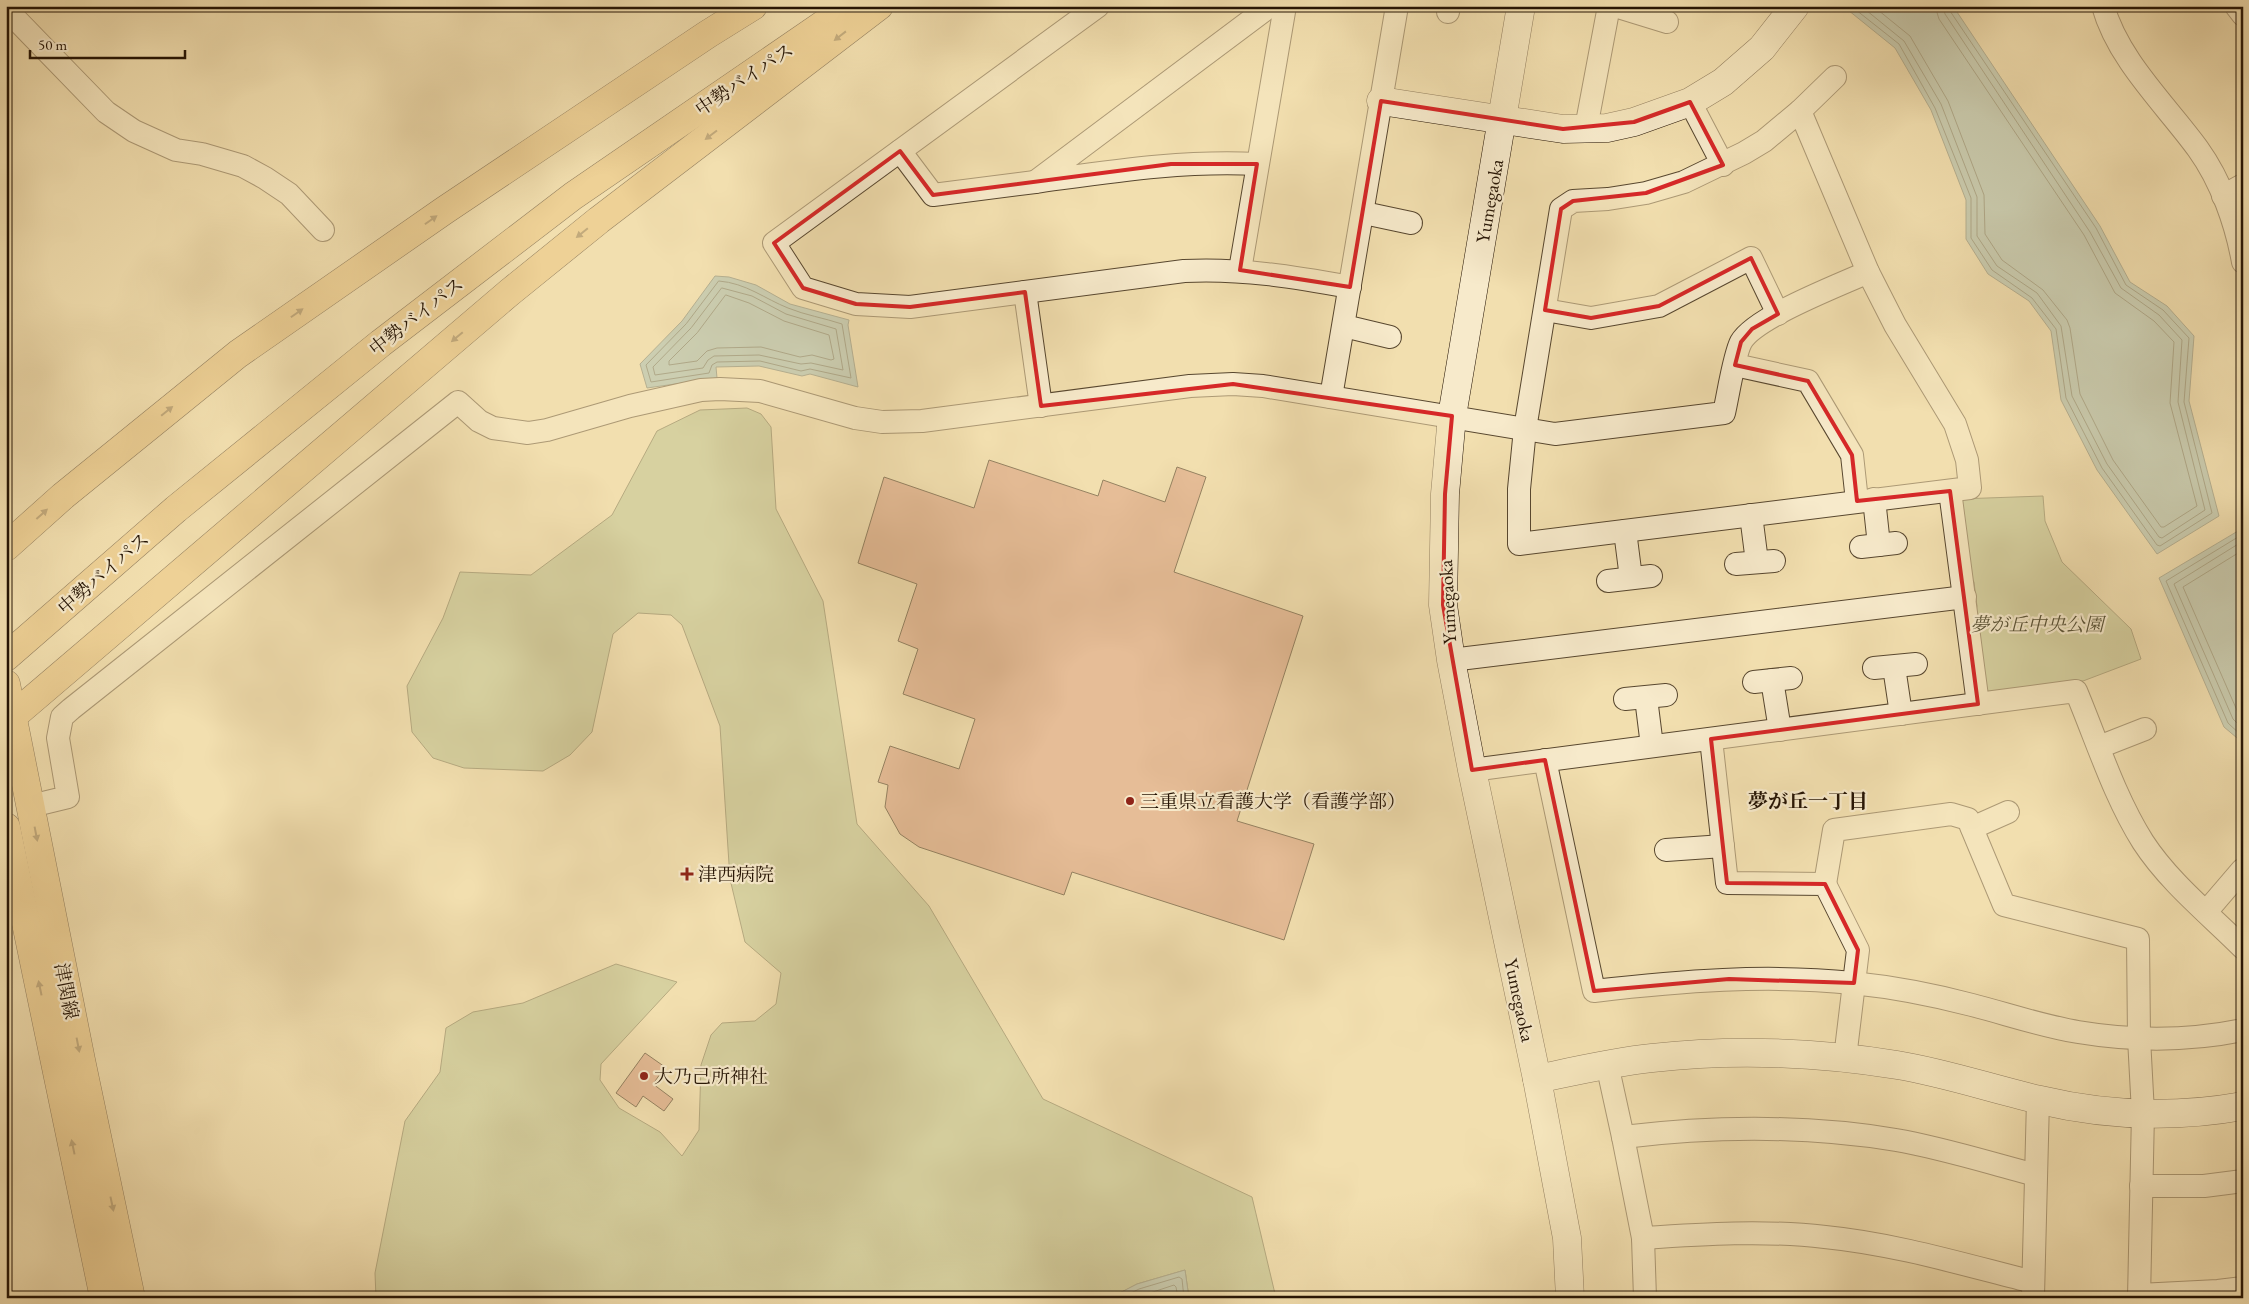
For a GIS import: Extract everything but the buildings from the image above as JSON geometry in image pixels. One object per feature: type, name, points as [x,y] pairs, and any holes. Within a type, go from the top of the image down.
[{"type":"main road","points":[[6,547],[62,496],[238,354],[478,188],[753,6]]},
{"type":"main road","name":"中勢バイパス","points":[[6,657],[176,509],[366,355],[572,196],[850,6]]},
{"type":"main road","points":[[10,719],[517,286],[599,220],[879,6]]},
{"type":"main road","name":"津関線","points":[[6,684],[10,719],[31,806],[81,1060],[131,1298]]},
{"type":"main road","name":"津関線","points":[[6,827],[104,1298]]},
{"type":"street","points":[[1098,6],[774,243],[803,288],[856,304],[910,307],[1184,271],[1240,270],[1292,276],[1350,287]]},
{"type":"street","points":[[1035,182],[1270,6]]},
{"type":"street","points":[[1240,270],[1285,6]]},
{"type":"street","points":[[1331,398],[1364,213],[1397,6]]},
{"type":"street","name":"Yumegaoka","points":[[1521,6],[1452,416],[1445,494],[1444,605],[1451,660],[1472,770],[1567,1238],[1570,1298]]},
{"type":"street","points":[[1586,128],[1609,6]]},
{"type":"street","points":[[1615,6],[1667,22]]},
{"type":"street","points":[[1381,101],[1554,128],[1607,128],[1634,122],[1690,102],[1723,82],[1762,48],[1795,6]]},
{"type":"street","points":[[2103,6],[2108,24],[2122,49],[2200,151],[2223,196],[2239,239],[2243,262]]},
{"type":"street","points":[[2236,6],[2243,15]]},
{"type":"street","points":[[6,9],[106,112],[134,131],[176,150],[202,154],[243,166],[288,194],[323,230]]},
{"type":"street","points":[[1800,110],[1868,272],[1895,325],[1955,424],[1966,460],[1970,488],[1519,544],[1519,488],[1525,429],[1562,209],[1573,201],[1608,199],[1646,193],[1684,182],[1723,165],[1764,141],[1835,77]]},
{"type":"street","points":[[1690,102],[1723,165]]},
{"type":"street","points":[[900,151],[933,195],[1171,164],[1218,162],[1257,164]]},
{"type":"street","points":[[2223,196],[2243,185]]},
{"type":"street","points":[[1364,213],[1412,221]]},
{"type":"street","points":[[1545,310],[1591,318],[1659,306],[1751,258],[1778,314]]},
{"type":"street","points":[[31,806],[68,798],[58,738],[62,717],[458,402],[479,421],[493,428],[528,433],[547,430],[630,406],[710,390],[760,391],[856,418],[882,422],[922,421],[1190,386],[1233,384],[1452,416],[1555,434],[1724,412],[1741,342],[1752,329],[1778,314],[1868,272]]},
{"type":"street","points":[[1025,292],[1041,406]]},
{"type":"street","points":[[1344,326],[1390,335]]},
{"type":"street","points":[[1735,366],[1808,381],[1852,455],[1879,545]]},
{"type":"street","points":[[1950,491],[1978,704]]},
{"type":"street","points":[[1751,515],[1756,562]]},
{"type":"street","points":[[1608,581],[1641,577],[1625,531]]},
{"type":"street","points":[[1451,660],[1965,596]]},
{"type":"street","points":[[1895,666],[1901,714]]},
{"type":"street","points":[[1772,680],[1780,730]]},
{"type":"street","points":[[1472,770],[2076,691],[2127,813],[2143,842],[2164,870],[2243,948]]},
{"type":"street","points":[[1645,697],[1652,746]]},
{"type":"street","points":[[2099,747],[2146,730]]},
{"type":"street","points":[[1711,739],[1728,883],[1826,884]]},
{"type":"street","points":[[1545,760],[1594,991],[1675,981],[1730,979],[1854,983],[1969,1004],[2076,1032],[2120,1038],[2192,1037],[2243,1030]]},
{"type":"street","points":[[1972,828],[2008,812]]},
{"type":"street","points":[[1845,1058],[1858,950],[1826,884],[1834,830],[1951,814],[1968,819],[2004,905],[2138,939],[2139,1038],[2143,1114],[2139,1296],[2243,1288]]},
{"type":"street","points":[[1666,851],[1723,846]]},
{"type":"street","points":[[2206,912],[2241,869]]},
{"type":"street","points":[[1536,1079],[1607,1064],[1652,1058],[1745,1052],[1845,1058],[1932,1071],[2038,1100],[2104,1111],[2170,1114],[2243,1106]]},
{"type":"street","points":[[1607,1064],[1624,1137],[1643,1238],[1645,1298]]},
{"type":"street","points":[[1643,1238],[1764,1233],[1826,1237],[1911,1252],[2033,1290],[2038,1100]]},
{"type":"street","points":[[1624,1137],[1678,1130],[1717,1128],[1836,1132],[1897,1140],[2036,1175]]},
{"type":"street","points":[[2141,1186],[2204,1186],[2243,1181]]},
{"type":"highlighted area","points":[[1381,101],[1563,129],[1634,122],[1690,102],[1723,165],[1646,193],[1573,201],[1561,209],[1545,310],[1591,318],[1659,306],[1751,258],[1778,314],[1752,329],[1741,342],[1735,365],[1808,381],[1852,455],[1857,501],[1950,491],[1978,704],[1711,739],[1727,883],[1825,884],[1858,950],[1854,983],[1729,979],[1594,991],[1545,760],[1472,770],[1443,605],[1445,494],[1452,416],[1233,384],[1041,406],[1025,292],[910,307],[856,304],[803,288],[774,243],[900,151],[933,195],[1171,164],[1257,164],[1240,270],[1350,287]]},
{"type":"green space","points":[[747,408],[761,414],[771,427],[776,509],[823,601],[857,824],[929,906],[1043,1099],[1252,1197],[1276,1298],[1189,1298],[1185,1270],[1137,1284],[1110,1298],[376,1298],[375,1273],[405,1121],[440,1072],[446,1028],[473,1012],[523,1003],[616,964],[677,982],[601,1064],[600,1080],[619,1108],[660,1132],[682,1156],[699,1130],[701,1065],[711,1035],[722,1023],[755,1021],[776,1004],[781,973],[745,942],[730,879],[720,726],[682,625],[671,615],[638,613],[613,634],[592,732],[570,755],[543,771],[464,768],[433,758],[412,732],[407,686],[443,618],[460,572],[531,575],[612,515],[657,431],[700,410]]},
{"type":"green space","name":"夢が丘中央公園","points":[[2043,496],[2045,521],[2062,562],[2131,629],[2141,659],[2083,681],[1985,694],[1974,623],[1977,606],[1974,582],[1966,568],[1959,499]]},
{"type":"water","points":[[1843,6],[1953,6],[2100,226],[2130,282],[2167,306],[2194,336],[2189,401],[2219,516],[2157,554],[2097,470],[2061,400],[2051,331],[2029,301],[1988,274],[1966,239],[1966,200],[1931,110],[1895,48]]},
{"type":"water","points":[[715,276],[729,277],[756,285],[790,304],[849,320],[848,325],[858,387],[810,374],[802,376],[759,366],[716,367],[717,378],[647,388],[640,364],[682,321]]},
{"type":"water","points":[[2243,528],[2243,743],[2224,727],[2159,578]]},
{"type":"water","points":[[1185,1270],[1189,1298],[1110,1298],[1137,1284]]},
{"type":"place","name":"三重県立看護大学（看護学部）","points":[[1130,801]]},
{"type":"place","name":"津西病院","points":[[687,874]]},
{"type":"place","name":"大乃己所神社","points":[[644,1076]]},
{"type":"district","name":"夢が丘一丁目","points":[[1808,801]]}]
